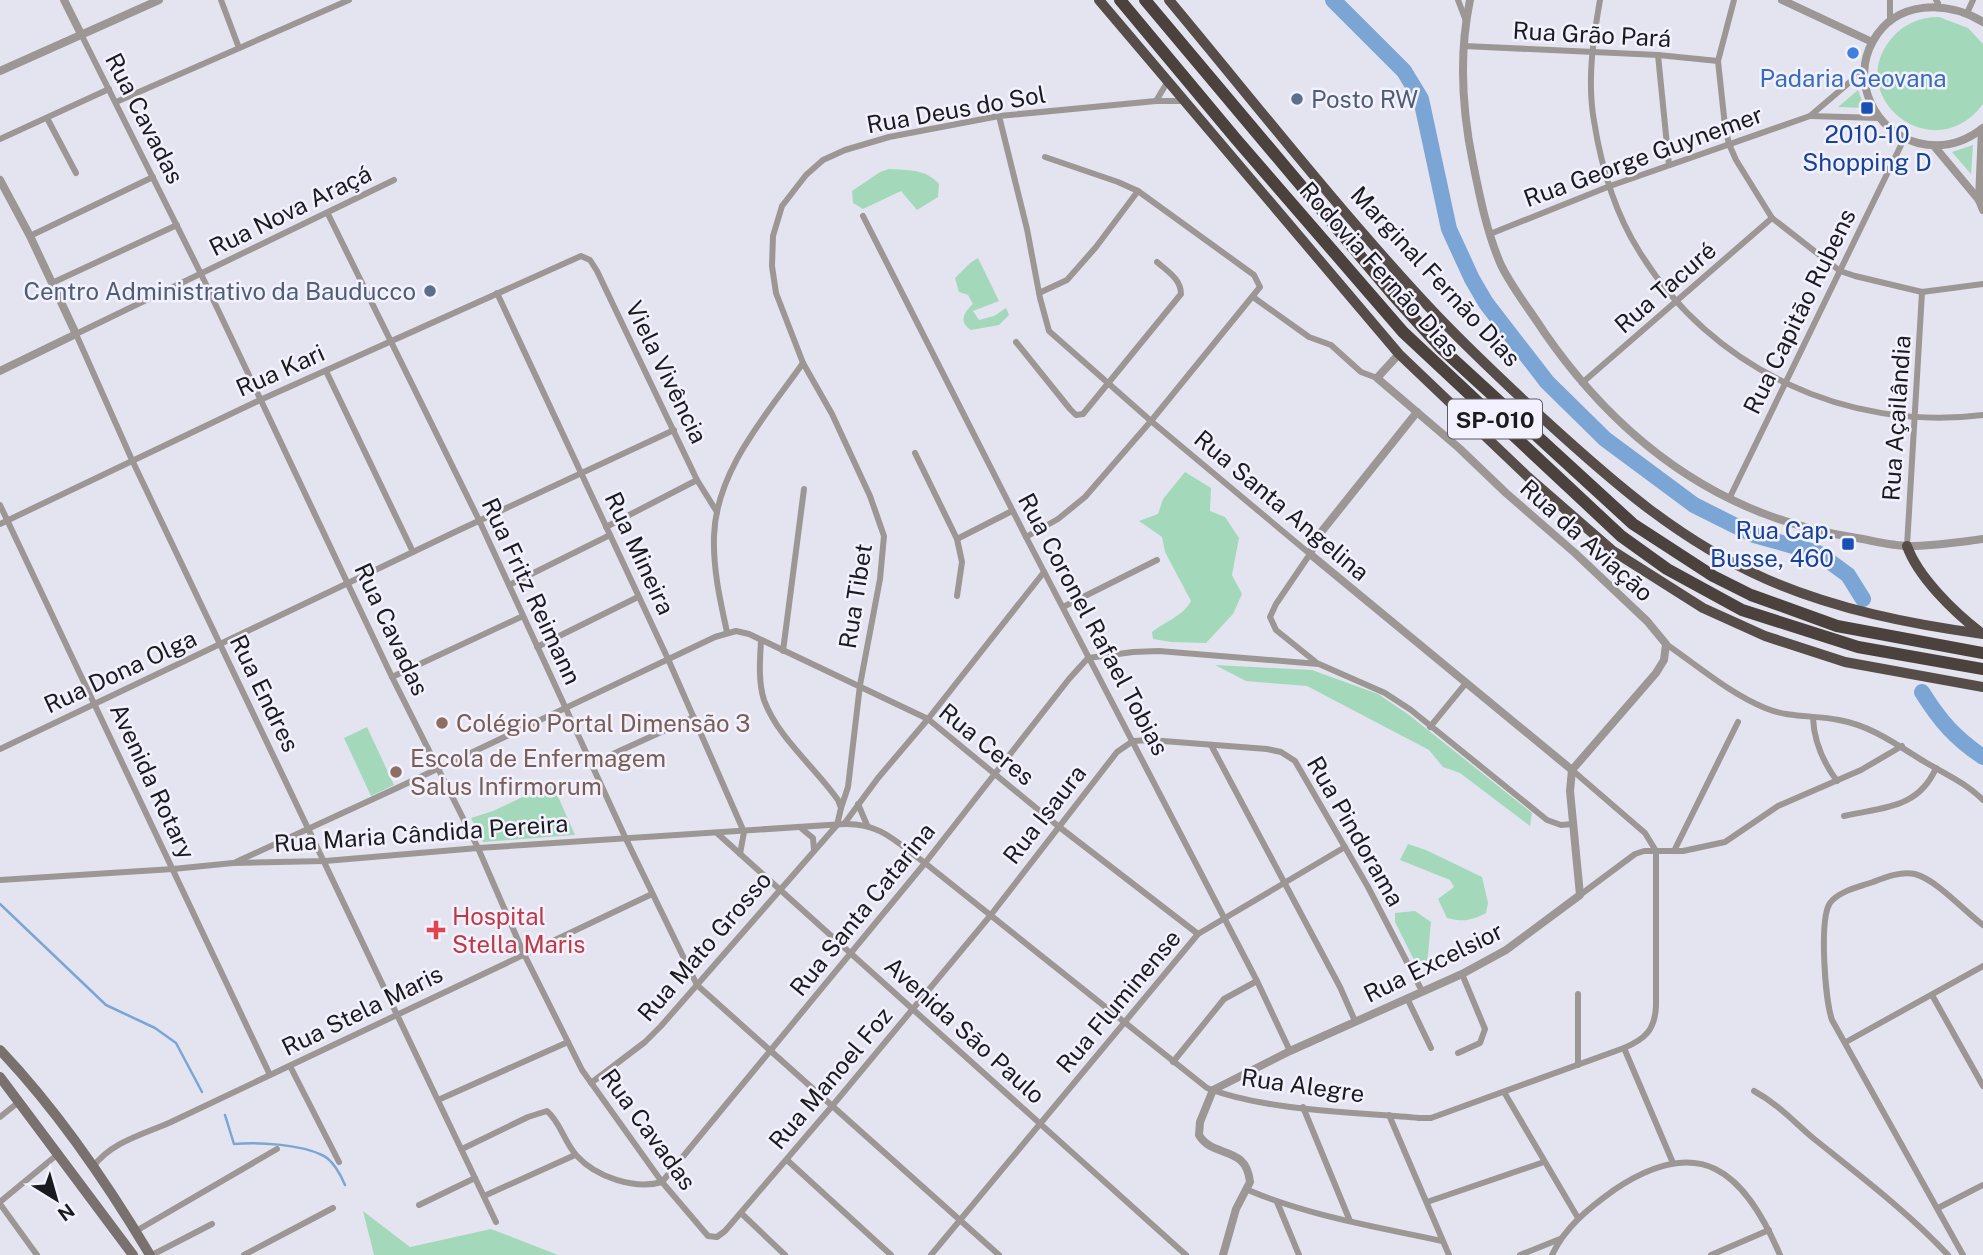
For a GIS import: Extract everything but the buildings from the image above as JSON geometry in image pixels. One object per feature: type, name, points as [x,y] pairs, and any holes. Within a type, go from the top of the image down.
[{"type":"highway","name":"SP-010","points":[[1099,0],[1399,354],[1612,551],[1696,604],[1765,636],[1845,662],[1983,687]]},
{"type":"highway","name":"Rodovia Fernão Dias","points":[[1121,0],[1236,139],[1403,332],[1621,536],[1667,569],[1742,610],[1858,647],[1983,669]]},
{"type":"highway","name":"Rodovia Fernão Dias","points":[[1145,0],[1424,330],[1633,524],[1713,576],[1751,595],[1837,626],[1983,653]]},
{"type":"highway","name":"Marginal Fernão Dias","points":[[1169,0],[1427,306],[1520,397],[1641,505],[1723,557],[1764,578],[1808,595],[1886,618],[1982,634]]},
{"type":"highway","points":[[1907,546],[1915,563],[1941,595],[1964,620],[1982,634]]},
{"type":"main road","points":[[0,1050],[29,1083],[93,1167],[151,1255]]},
{"type":"main road","points":[[0,1077],[133,1255]]},
{"type":"street","name":"Rua Cavadas","points":[[64,0],[201,274],[392,677],[478,848],[524,954],[582,1070],[662,1182],[708,1236],[717,1237],[725,1231]]},
{"type":"street","points":[[0,71],[146,3],[159,0]]},
{"type":"street","points":[[221,0],[239,48]]},
{"type":"street","points":[[116,102],[349,0]]},
{"type":"street","points":[[1458,0],[1466,21]]},
{"type":"street","points":[[1470,0],[1464,46],[1464,87],[1469,147],[1481,203],[1490,233],[1510,280],[1582,383],[1650,450],[1699,483],[1772,517],[1811,530],[1907,546],[1983,539]]},
{"type":"street","points":[[1600,0],[1591,54],[1594,120],[1610,186],[1638,250],[1678,302],[1728,349],[1785,385],[1822,399],[1855,408],[1915,417],[1983,415]]},
{"type":"street","points":[[1734,0],[1718,61],[1729,144],[1772,218],[1840,271],[1922,292],[1983,285]]},
{"type":"street","points":[[1782,0],[1872,41]]},
{"type":"street","points":[[1890,0],[1890,19]]},
{"type":"street","points":[[1968,11],[1973,0]]},
{"type":"street","points":[[1982,128],[1959,142],[1934,146],[1904,139],[1879,118],[1865,87],[1864,70],[1872,41],[1890,19],[1905,10],[1937,2],[1968,11],[1983,22]]},
{"type":"street","name":"Rua Grão Pará","points":[[1464,46],[1591,54],[1658,55],[1718,61]]},
{"type":"street","points":[[1658,55],[1669,165]]},
{"type":"street","points":[[1810,116],[1864,70]]},
{"type":"street","points":[[1156,101],[1168,81]]},
{"type":"street","points":[[0,139],[110,89]]},
{"type":"street","name":"Rua Deus do Sol","points":[[803,363],[776,293],[772,266],[773,236],[782,206],[806,175],[824,160],[845,150],[889,137],[999,116],[1156,101],[1185,102]]},
{"type":"street","name":"Rua Santa Angelina","points":[[999,116],[1027,229],[1038,293],[1049,331],[1151,421],[1646,833],[1657,851]]},
{"type":"street","points":[[1810,116],[1879,118]]},
{"type":"street","name":"Rua George Guynemer","points":[[1490,233],[1610,186],[1810,116]]},
{"type":"street","points":[[47,118],[76,173]]},
{"type":"street","points":[[1979,200],[1982,128]]},
{"type":"street","name":"Rua Capitão Rubens","points":[[1729,499],[1904,139]]},
{"type":"street","points":[[1934,146],[1979,200],[1983,210]]},
{"type":"street","points":[[1026,537],[1058,519],[1085,497],[1260,287],[1254,275],[1138,191],[1118,181],[1045,158]]},
{"type":"street","points":[[30,236],[153,177]]},
{"type":"street","name":"Rua Endres","points":[[0,180],[30,236],[132,460],[496,1222]]},
{"type":"street","name":"Rua Nova Araçá","points":[[76,334],[394,180]]},
{"type":"street","points":[[1038,293],[1068,280],[1138,191]]},
{"type":"street","name":"Rua Fritz Reimann","points":[[328,214],[478,520],[697,985]]},
{"type":"street","name":"Rua Coronel Rafael Tobias","points":[[863,216],[1012,511],[1257,981],[1290,1051]]},
{"type":"street","name":"Rua Tacuré","points":[[1582,383],[1772,218]]},
{"type":"street","points":[[52,283],[177,225]]},
{"type":"street","name":"Rua Kari","points":[[0,524],[260,400],[577,257]]},
{"type":"street","name":"Viela Vivência","points":[[577,257],[590,260],[597,271],[697,480],[717,512]]},
{"type":"street","points":[[1016,342],[1076,415],[1083,414],[1181,294],[1181,287],[1175,278],[1157,262]]},
{"type":"street","name":"Rua Açailândia","points":[[1907,546],[1922,292]]},
{"type":"street","name":"Rua Mineira","points":[[497,293],[668,659],[744,832]]},
{"type":"street","name":"Rua da Aviação","points":[[1254,295],[1309,337],[1331,345],[1361,372],[1377,378],[1576,553],[1647,621],[1666,644]]},
{"type":"street","points":[[0,371],[76,334]]},
{"type":"street","points":[[1377,378],[1399,354]]},
{"type":"street","points":[[233,863],[727,632],[715,568],[717,512],[747,442],[803,363]]},
{"type":"street","name":"Rua Tibet","points":[[803,363],[832,414],[870,496],[884,536],[880,579],[860,685],[848,787],[841,808],[840,825]]},
{"type":"street","points":[[327,371],[413,552]]},
{"type":"street","points":[[1417,412],[1318,536],[1310,554],[1270,617],[1276,630],[1319,664],[1385,693],[1411,710],[1547,820],[1561,825],[1573,824]]},
{"type":"street","name":"Rua Dona Olga","points":[[0,749],[478,520],[674,430]]},
{"type":"street","points":[[915,453],[957,538],[962,562],[957,596]]},
{"type":"street","points":[[606,527],[697,480]]},
{"type":"street","points":[[783,651],[804,489]]},
{"type":"street","name":"Avenida Rotary","points":[[0,505],[270,1075]]},
{"type":"street","points":[[957,538],[1012,511]]},
{"type":"street","points":[[509,585],[610,535]]},
{"type":"street","points":[[1063,607],[1157,560]]},
{"type":"street","name":"Rua Mato Grosso","points":[[591,1083],[645,1042],[778,889],[840,825],[1044,572]]},
{"type":"street","points":[[537,646],[638,597]]},
{"type":"street","points":[[392,677],[523,616]]},
{"type":"street","name":"Rua Ceres","points":[[727,632],[743,632],[928,719],[1058,826],[1198,934]]},
{"type":"street","points":[[761,640],[761,684],[770,713],[833,793],[841,808]]},
{"type":"street","points":[[1580,895],[1570,791],[1572,770],[1656,673],[1664,660],[1666,644],[1742,697],[1777,712],[1837,719],[1886,736],[1969,787],[1983,800]]},
{"type":"street","points":[[1088,658],[1159,651],[1319,664]]},
{"type":"street","name":"Rua Santa Catarina","points":[[662,1182],[925,863],[1088,658]]},
{"type":"street","points":[[1430,727],[1466,684]]},
{"type":"street","points":[[592,764],[694,717]]},
{"type":"street","points":[[1813,718],[1816,740],[1823,760],[1837,781]]},
{"type":"street","points":[[1674,851],[1738,722]]},
{"type":"street","name":"Rua Pindorama","points":[[1133,741],[1267,748],[1289,756],[1306,776],[1422,991]]},
{"type":"street","name":"Rua Isaura","points":[[990,916],[1117,752],[1133,741]]},
{"type":"street","points":[[1211,745],[1340,987],[1355,1021]]},
{"type":"street","name":"Rua Excelsior","points":[[1213,1090],[1290,1051],[1462,974],[1506,950],[1635,854],[1674,851],[1725,842],[1778,806],[1837,781],[1902,746]]},
{"type":"street","points":[[1844,816],[1907,802],[1930,782],[1936,768]]},
{"type":"street","points":[[858,804],[867,825]]},
{"type":"street","name":"Rua Maria Cândida Pereira","points":[[0,880],[233,863],[325,861],[478,848],[840,825]]},
{"type":"street","name":"Rua Alegre","points":[[840,825],[867,825],[883,833],[925,863],[1193,1078],[1213,1090],[1238,1097],[1303,1107],[1431,1118],[1623,1048],[1649,1034],[1656,1016],[1657,851]]},
{"type":"street","points":[[800,828],[813,838],[814,850]]},
{"type":"street","points":[[740,854],[744,832]]},
{"type":"street","name":"Avenida São Paulo","points":[[719,834],[1186,1255]]},
{"type":"street","name":"Rua Fluminense","points":[[931,1255],[1198,934],[1345,847]]},
{"type":"street","points":[[1963,1255],[1832,1020],[1826,991],[1825,920],[1831,902],[1840,894],[1903,873],[1916,875],[1931,883],[1983,925]]},
{"type":"street","name":"Rua Stela Maris","points":[[93,1167],[102,1154],[116,1146],[652,894]]},
{"type":"street","name":"Rua Manoel Foz","points":[[725,1231],[834,1105],[990,916]]},
{"type":"street","points":[[1846,1042],[1983,966]]},
{"type":"street","points":[[1458,1054],[1480,1043],[1485,1029],[1462,974]]},
{"type":"street","points":[[1173,1062],[1224,999],[1257,981]]},
{"type":"street","points":[[697,985],[999,1255]]},
{"type":"street","points":[[1578,994],[1578,1065]]},
{"type":"street","points":[[1932,995],[1983,1086]]},
{"type":"street","points":[[1407,998],[1430,1048]]},
{"type":"street","points":[[438,1100],[568,1042]]},
{"type":"street","points":[[1623,1048],[1673,1163]]},
{"type":"street","points":[[290,1066],[340,1162]]},
{"type":"street","points":[[1213,1090],[1200,1122],[1199,1135],[1207,1144],[1241,1159],[1249,1174],[1248,1190],[1236,1209],[1223,1255]]},
{"type":"street","points":[[1754,1091],[1789,1114],[1922,1229],[1948,1255]]},
{"type":"street","points":[[1504,1092],[1578,1218]]},
{"type":"street","points":[[0,1117],[20,1101]]},
{"type":"street","points":[[1303,1107],[1350,1221]]},
{"type":"street","points":[[462,1149],[528,1116],[547,1111],[555,1118],[575,1155],[588,1166],[603,1175],[630,1183],[650,1185],[662,1182]]},
{"type":"street","points":[[1389,1115],[1449,1255]]},
{"type":"street","points":[[136,1231],[277,1149]]},
{"type":"street","points":[[37,1255],[0,1203],[58,1153]]},
{"type":"street","points":[[484,1196],[575,1155]]},
{"type":"street","points":[[787,1160],[891,1255]]},
{"type":"street","points":[[1427,1202],[1544,1161]]},
{"type":"street","points":[[1552,1255],[1560,1239],[1578,1218],[1633,1178],[1653,1167],[1692,1163],[1721,1172],[1741,1187],[1756,1206],[1780,1255]]},
{"type":"street","points":[[419,1205],[475,1178]]},
{"type":"street","points":[[1938,1209],[1983,1185]]},
{"type":"street","points":[[1248,1190],[1277,1202],[1442,1241]]},
{"type":"street","points":[[1277,1202],[1300,1255]]},
{"type":"street","points":[[244,1255],[333,1208]]},
{"type":"street","points":[[741,1213],[785,1255]]},
{"type":"street","points":[[151,1255],[212,1224]]},
{"type":"street","points":[[1711,1255],[1769,1230]]},
{"type":"street","points":[[1520,1255],[1560,1239]]},
{"type":"green space","points":[[1939,17],[1968,28],[1983,44],[1983,104],[1963,123],[1941,130],[1920,128],[1901,118],[1886,102],[1878,83],[1879,61],[1891,39],[1912,22]]},
{"type":"green space","points":[[1858,90],[1865,108],[1838,107]]},
{"type":"green space","points":[[1973,145],[1971,174],[1952,152]]},
{"type":"green space","points":[[889,169],[916,171],[928,175],[939,184],[938,197],[917,210],[901,191],[863,209],[853,203],[852,191]]},
{"type":"green space","points":[[978,258],[999,301],[973,311],[979,320],[994,316],[1006,308],[1009,315],[999,325],[971,330],[965,324],[964,317],[973,304],[968,295],[959,292],[955,278]]},
{"type":"green space","points":[[1185,472],[1211,488],[1210,511],[1225,517],[1239,538],[1232,575],[1242,594],[1233,614],[1206,643],[1153,639],[1152,632],[1179,614],[1191,601],[1165,552],[1162,537],[1139,521],[1158,514],[1163,499]]},
{"type":"green space","points":[[1215,665],[1312,670],[1378,694],[1409,715],[1532,813],[1530,826],[1460,773],[1443,767],[1429,750],[1307,686],[1246,681]]},
{"type":"green space","points":[[367,727],[394,785],[371,796],[344,738]]},
{"type":"green space","points":[[552,783],[575,835],[483,842],[471,818],[493,811]]},
{"type":"green space","points":[[1408,844],[1482,877],[1488,903],[1486,913],[1467,920],[1447,918],[1438,899],[1454,887],[1450,880],[1400,860]]},
{"type":"green space","points":[[1415,911],[1431,922],[1427,965],[1416,964],[1395,922],[1395,913]]},
{"type":"green space","points":[[363,1211],[410,1247],[491,1229],[558,1255],[374,1255]]},
{"type":"waterway","points":[[1333,0],[1404,71],[1421,99],[1449,229],[1486,303],[1547,382],[1605,439],[1694,505],[1754,535],[1818,553],[1848,575],[1863,599]]},
{"type":"waterway","points":[[1922,692],[1949,728],[1983,757]]},
{"type":"waterway","points":[[0,904],[106,1005],[155,1028],[176,1043],[202,1092]]},
{"type":"waterway","points":[[225,1115],[234,1144],[278,1145],[313,1151],[329,1160],[345,1185]]},
{"type":"place","name":"Padaria Geovana","points":[[1853,53]]},
{"type":"place","name":"Posto RW","points":[[1297,99]]},
{"type":"place","name":"2010-10 Shopping D","points":[[1867,108]]},
{"type":"place","name":"Centro Administrativo da Bauducco","points":[[430,291]]},
{"type":"place","name":"Rua Cap. Busse, 460","points":[[1848,544]]},
{"type":"place","name":"Colégio Portal Dimensão 3","points":[[442,723]]},
{"type":"place","name":"Escola de Enfermagem Salus Infirmorum","points":[[396,772]]},
{"type":"place","name":"Hospital Stella Maris","points":[[436,930]]}]
